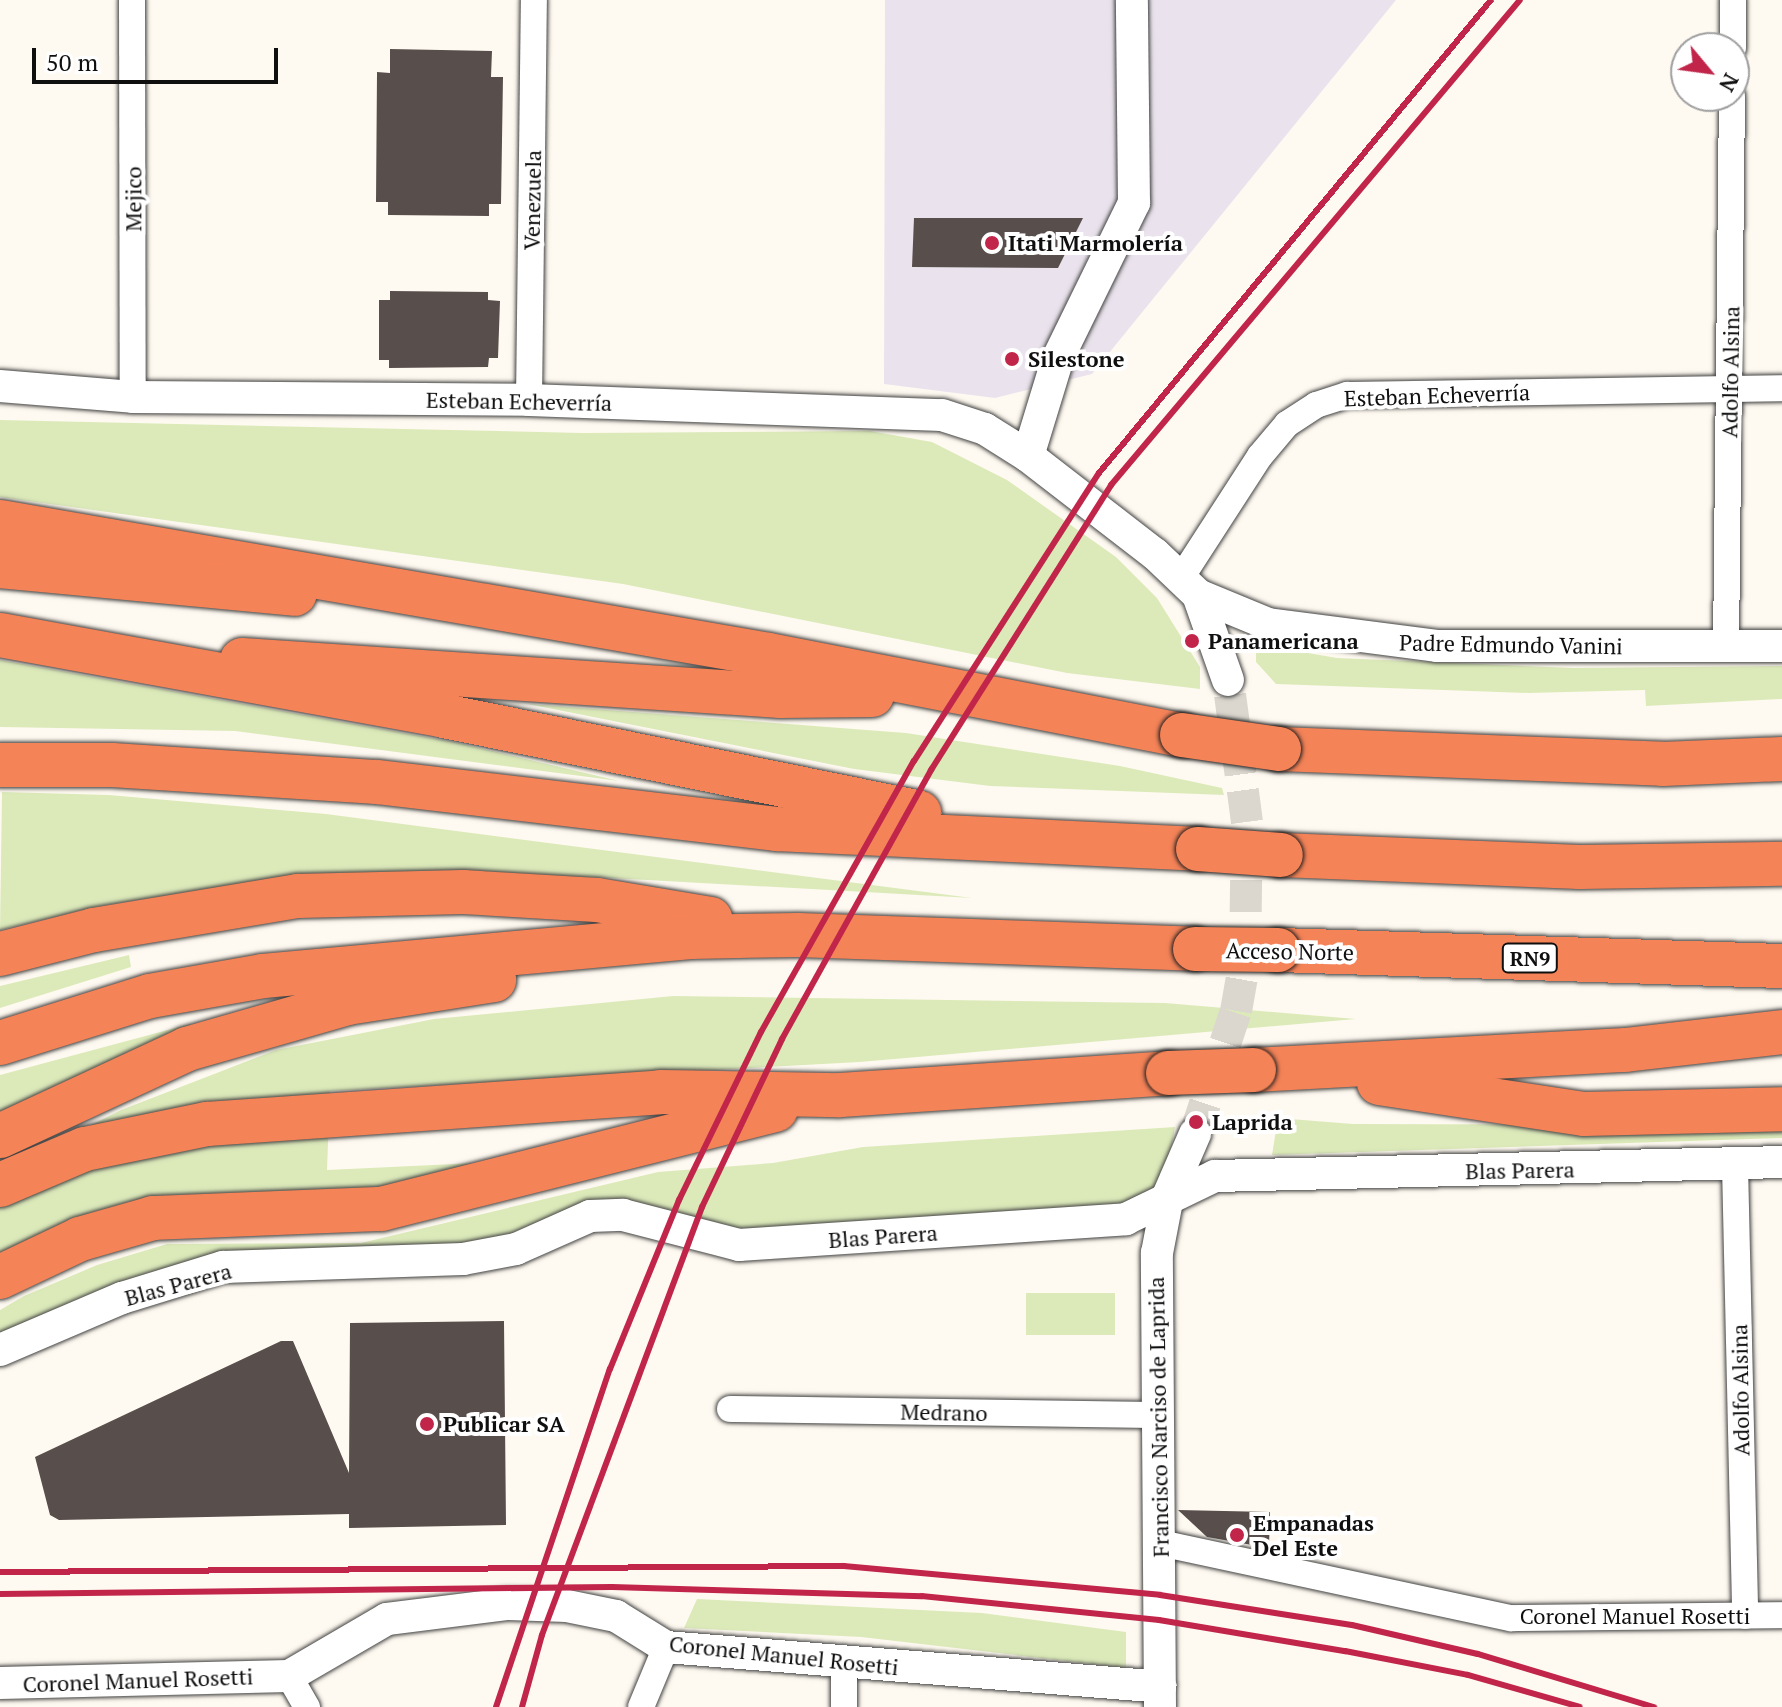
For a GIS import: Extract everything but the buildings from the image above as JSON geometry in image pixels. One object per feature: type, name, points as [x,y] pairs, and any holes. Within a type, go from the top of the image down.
[{"type":"highway","points":[[0,522],[233,560],[430,599],[769,655],[1182,735],[1279,749],[1632,764],[1782,759]]},
{"type":"highway","points":[[0,566],[226,591],[430,599]]},
{"type":"highway","points":[[0,635],[460,719],[1043,838]]},
{"type":"highway","points":[[127,657],[297,661],[781,696],[960,694]]},
{"type":"highway","points":[[0,765],[112,765],[377,782],[777,829],[1043,838],[1281,855],[1580,867],[1782,864]]},
{"type":"highway","points":[[0,954],[94,930],[208,910],[298,896],[376,893],[597,900],[798,935]]},
{"type":"highway","points":[[0,1043],[150,996],[263,976],[690,937],[798,935]]},
{"type":"highway","name":"Acceso Norte","points":[[798,935],[1782,966]]},
{"type":"highway","points":[[0,1136],[187,1049],[332,1007],[518,976],[690,937]]},
{"type":"highway","points":[[0,1185],[85,1149],[152,1132],[360,1112],[660,1092],[840,1095],[1168,1073],[1625,1050],[1782,1032]]},
{"type":"highway","points":[[1272,1070],[1584,1114],[1782,1109]]},
{"type":"highway","points":[[0,1277],[80,1239],[153,1218],[381,1209],[840,1095]]},
{"type":"street","name":"Mejico","points":[[132,0],[133,397]]},
{"type":"street","name":"Venezuela","points":[[529,400],[534,0]]},
{"type":"street","points":[[1132,0],[1134,203],[1058,358],[1028,456],[1189,587],[1228,680]]},
{"type":"street","points":[[1733,0],[1733,32]]},
{"type":"street","name":"Adolfo Alsina","points":[[1726,648],[1732,112]]},
{"type":"street","name":"Esteban Echeverría","points":[[0,386],[133,397],[529,400],[942,415],[985,429],[1028,456]]},
{"type":"street","name":"Esteban Echeverría","points":[[1189,587],[1260,456],[1287,424],[1316,405],[1347,395],[1381,393],[1782,388]]},
{"type":"street","name":"Padre Edmundo Vanini","points":[[1189,587],[1268,624],[1437,646],[1782,646]]},
{"type":"street","name":"Francisco Narciso de Laprida","points":[[1160,1697],[1157,1253],[1168,1196],[1195,1134]]},
{"type":"street","name":"Blas Parera","points":[[0,1350],[122,1298],[223,1267],[463,1259],[516,1249],[590,1216],[623,1215],[739,1245],[1126,1219],[1168,1196],[1215,1176],[1782,1162]]},
{"type":"street","name":"Adolfo Alsina","points":[[1735,1165],[1745,1616]]},
{"type":"street","name":"Medrano","points":[[730,1409],[1158,1415]]},
{"type":"street","name":"Coronel Manuel Rosetti","points":[[1160,1543],[1511,1618],[1782,1615]]},
{"type":"street","name":"Coronel Manuel Rosetti","points":[[0,1683],[289,1676],[387,1619],[448,1608],[567,1606],[616,1616],[666,1647],[1160,1697]]},
{"type":"street","points":[[641,1707],[666,1647]]},
{"type":"street","points":[[844,1664],[844,1707]]},
{"type":"street","points":[[289,1676],[307,1707]]},
{"type":"shaded area","points":[[885,0],[1396,0],[1092,374],[995,398],[884,384]]},
{"type":"green space","points":[[0,420],[583,433],[870,431],[932,442],[1007,480],[1116,557],[1157,598],[1200,667],[1200,689],[1067,673],[623,584],[0,497]]},
{"type":"green space","points":[[1256,644],[1337,658],[1573,668],[1782,666],[1782,699],[1646,706],[1645,690],[1529,693],[1276,684],[1256,662]]},
{"type":"green space","points":[[0,660],[454,742],[619,781],[235,731],[0,727]]},
{"type":"green space","points":[[528,704],[906,733],[1120,766],[1222,788],[1224,795],[990,786],[854,769]]},
{"type":"green space","points":[[2,792],[109,795],[326,814],[972,898],[593,877],[228,886],[100,906],[0,930]]},
{"type":"green space","points":[[129,955],[131,967],[0,1008],[0,986]]},
{"type":"green space","points":[[673,996],[1165,1003],[1356,1019],[860,1062],[330,1091],[327,1170],[476,1163],[475,1172],[0,1259],[0,1171],[121,1110],[276,1050],[434,1019]]},
{"type":"green space","points":[[190,1024],[192,1039],[0,1117],[0,1075]]},
{"type":"green space","points":[[1278,1118],[1353,1124],[1782,1125],[1782,1138],[1272,1155]]},
{"type":"green space","points":[[1175,1127],[1164,1188],[1127,1204],[735,1237],[654,1210],[477,1247],[211,1260],[0,1339],[0,1310],[24,1296],[97,1265],[167,1244],[361,1243],[658,1172],[773,1163],[863,1147]]},
{"type":"green space","points":[[1026,1293],[1115,1293],[1115,1335],[1026,1335]]},
{"type":"green space","points":[[697,1599],[982,1613],[1126,1632],[1126,1668],[861,1637],[684,1628]]},
{"type":"tunnel","points":[[1195,1134],[1236,1011],[1245,960],[1247,822],[1228,680]]},
{"type":"railway","points":[[496,1707],[610,1369],[679,1200],[761,1032],[914,761],[1099,473],[1491,0]]},
{"type":"railway","points":[[522,1707],[542,1635],[702,1207],[782,1039],[931,770],[1111,485],[1520,0]]},
{"type":"railway","points":[[0,1572],[844,1566],[1160,1595],[1352,1625],[1478,1654],[1654,1707]]},
{"type":"railway","points":[[0,1594],[612,1587],[922,1596],[1159,1620],[1345,1651],[1468,1675],[1580,1707]]},
{"type":"place","name":"Itati Marmolería","points":[[992,243]]},
{"type":"place","name":"Silestone","points":[[1012,359]]},
{"type":"place","name":"Panamericana","points":[[1192,641]]},
{"type":"place","name":"Laprida","points":[[1196,1122]]},
{"type":"place","name":"Publicar SA","points":[[427,1424]]},
{"type":"place","name":"Empanadas Del Este","points":[[1237,1535]]}]
